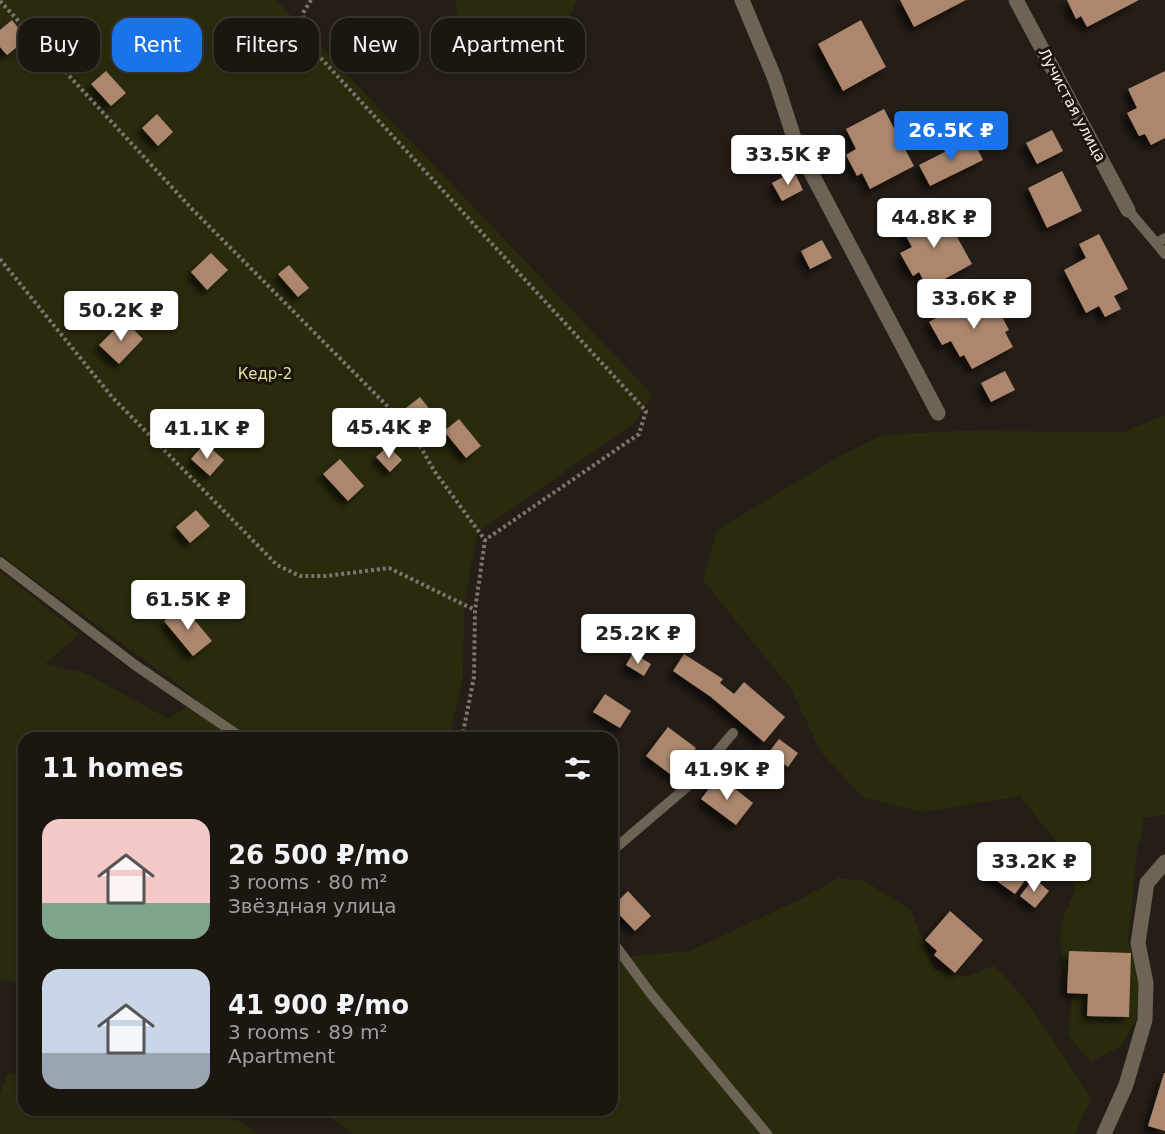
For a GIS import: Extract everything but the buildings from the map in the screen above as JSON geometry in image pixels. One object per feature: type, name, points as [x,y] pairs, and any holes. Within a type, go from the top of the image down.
[{"type":"street","points":[[742,0],[775,79],[796,144],[938,413]]},
{"type":"street","name":"Лучистая улица","points":[[1016,0],[1128,210]]},
{"type":"street","points":[[1104,1134],[1126,1085],[1145,1020],[1146,983],[1137,943],[1147,883],[1165,862]]},
{"type":"lane","points":[[1128,210],[1160,241],[1165,254]]},
{"type":"lane","points":[[0,562],[135,665],[233,732]]},
{"type":"lane","points":[[618,846],[687,786],[733,733]]},
{"type":"lane","points":[[618,948],[651,994],[767,1134]]},
{"type":"path","points":[[311,0],[303,13],[306,42],[646,411],[639,434],[485,540]]},
{"type":"path","points":[[0,1],[192,209],[410,429],[435,472],[485,540],[475,610],[474,676],[463,732]]},
{"type":"path","points":[[0,259],[112,397],[277,566],[300,576],[326,576],[389,568],[475,610]]},
{"type":"green space","name":"Кедр-2","points":[[0,0],[276,0],[293,18],[214,18],[214,72],[319,72],[319,45],[331,58],[331,72],[345,72],[653,395],[634,423],[477,533],[464,607],[463,677],[450,732],[18,732],[18,984],[0,979],[0,571],[80,634],[45,664],[85,673],[169,719],[198,699],[0,553]]},
{"type":"green space","points":[[455,0],[577,0],[569,18],[461,18],[457,16]]},
{"type":"green space","points":[[1165,415],[1165,815],[1143,818],[1142,834],[1137,848],[1128,944],[1139,966],[1146,988],[1134,1023],[1121,1046],[1091,1062],[1068,1036],[1072,998],[1065,979],[1060,939],[1062,921],[1075,890],[1071,861],[1020,796],[922,812],[862,797],[821,752],[791,689],[703,580],[717,530],[838,457],[883,435],[959,431],[1123,432]]},
{"type":"green space","points":[[838,878],[865,881],[911,910],[934,969],[965,977],[994,966],[1022,996],[1091,1099],[1075,1134],[353,1134],[328,1116],[618,1116],[618,957],[690,951],[803,898]]},
{"type":"green space","points":[[8,1072],[18,1074],[18,1116],[219,1116],[238,1120],[258,1134],[0,1134],[0,1094]]}]
